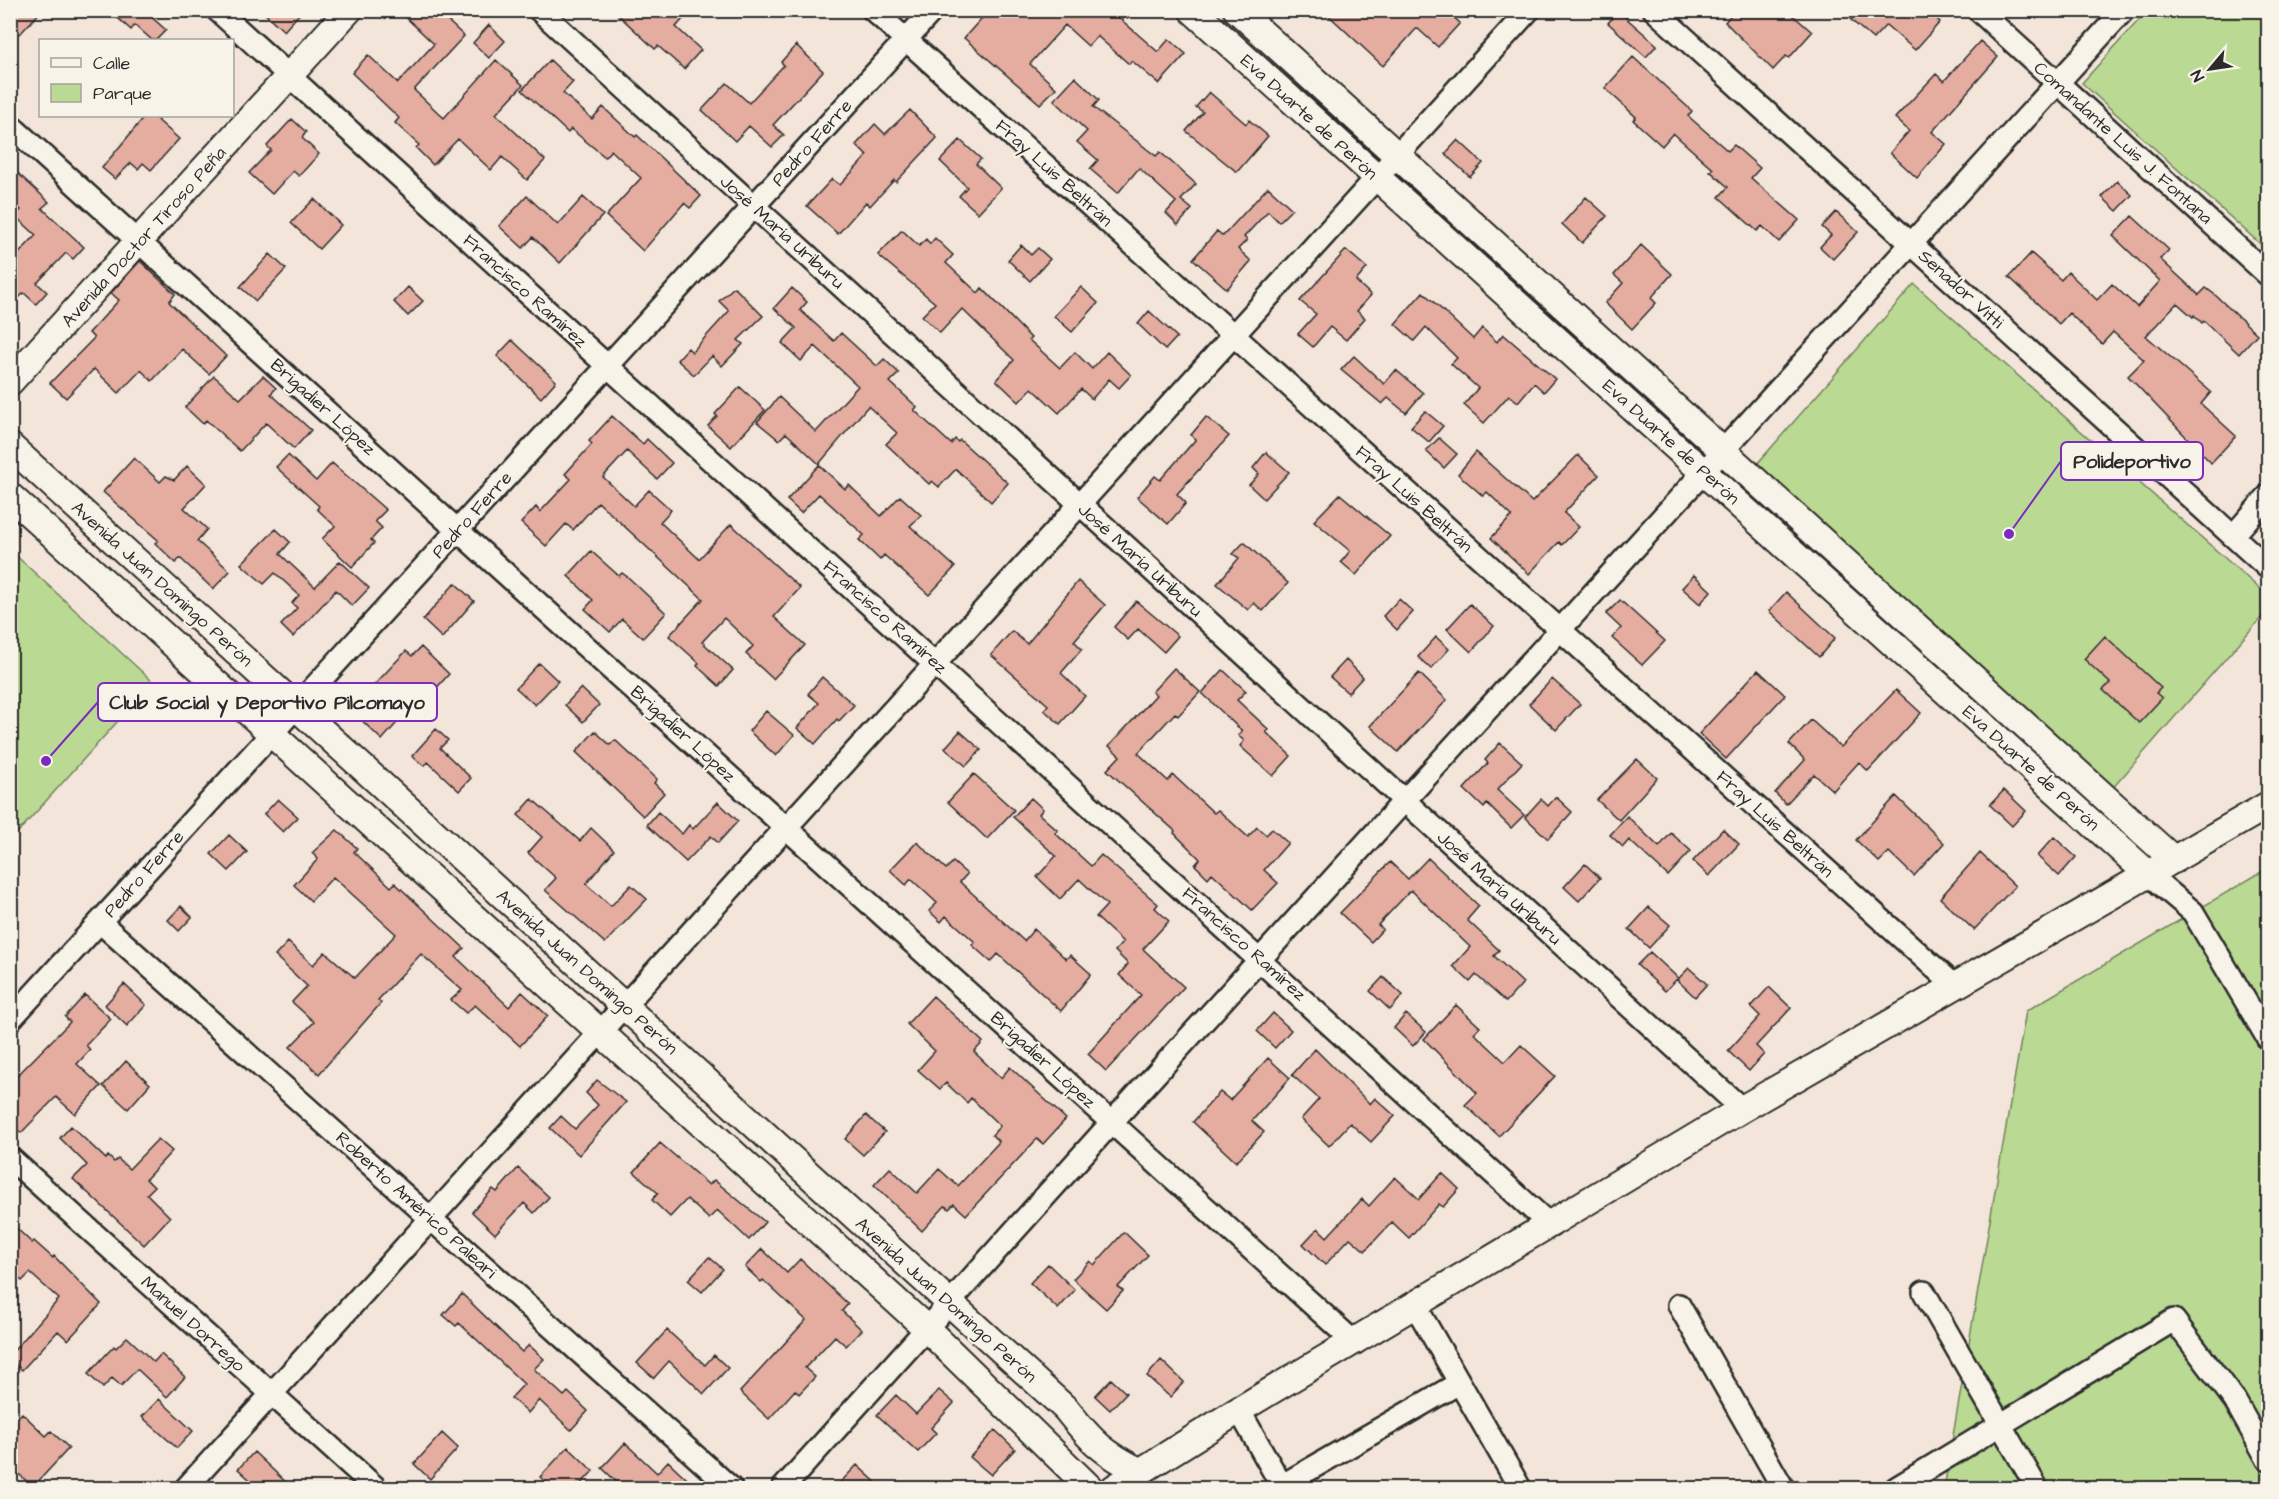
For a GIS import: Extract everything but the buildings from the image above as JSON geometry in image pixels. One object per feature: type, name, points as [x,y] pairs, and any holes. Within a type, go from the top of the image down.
[{"type":"street","name":"Francisco Ramírez","points":[[217,10],[1261,959],[1551,1226]]},
{"type":"street","name":"Avenida Doctor Tiroso Peña","points":[[10,382],[349,10]]},
{"type":"street","name":"José María Uriburu","points":[[539,10],[1742,1110]]},
{"type":"street","name":"Fray Luis Beltrán","points":[[873,10],[1956,987]]},
{"type":"street","name":"Pedro Ferre","points":[[10,1020],[933,10]]},
{"type":"street","name":"Eva Duarte de Perón","points":[[1192,10],[2148,874]]},
{"type":"street","name":"Eva Duarte de Perón","points":[[1237,10],[2174,860]]},
{"type":"street","points":[[186,1488],[1529,10]]},
{"type":"street","name":"Senador Vitti","points":[[1654,10],[2268,568]]},
{"type":"street","name":"Comandante Luis J. Fontana","points":[[1978,10],[2268,275]]},
{"type":"street","points":[[783,1488],[948,1302],[2124,10]]},
{"type":"street","name":"Brigadier López","points":[[10,125],[1355,1343]]},
{"type":"street","name":"Avenida Juan Domingo Perón","points":[[10,446],[1066,1409],[1095,1444],[1110,1456],[1141,1472]]},
{"type":"street","name":"Avenida Juan Domingo Perón","points":[[10,496],[926,1328],[1090,1488]]},
{"type":"street","points":[[2233,536],[2268,496]]},
{"type":"street","points":[[1114,1488],[1239,1410],[1355,1343],[1742,1110],[2268,805]]},
{"type":"street","points":[[2148,874],[2193,912],[2268,1039]]},
{"type":"street","name":"Roberto Américo Paleari","points":[[100,922],[731,1488]]},
{"type":"street","name":"Manuel Dorrego","points":[[10,1158],[376,1488]]},
{"type":"street","points":[[1924,1292],[2037,1488]]},
{"type":"street","points":[[1415,1305],[1520,1488]]},
{"type":"street","points":[[1679,1305],[1783,1488]]},
{"type":"street","points":[[1896,1488],[2174,1320],[2235,1401],[2268,1460]]},
{"type":"street","points":[[1239,1410],[1282,1487],[1459,1383]]},
{"type":"green space","points":[[2147,11],[2268,11],[2268,251],[2082,83]]},
{"type":"green space","points":[[1914,284],[2268,596],[2268,610],[2111,790],[1750,472]]},
{"type":"green space","points":[[11,551],[153,682],[11,840]]},
{"type":"green space","points":[[2268,868],[2268,1488],[1944,1488],[2026,1011]]},
{"type":"place","name":"Polideportivo","points":[[2009,534]]},
{"type":"place","name":"Club Social y Deportivo Pilcomayo","points":[[46,761]]}]
